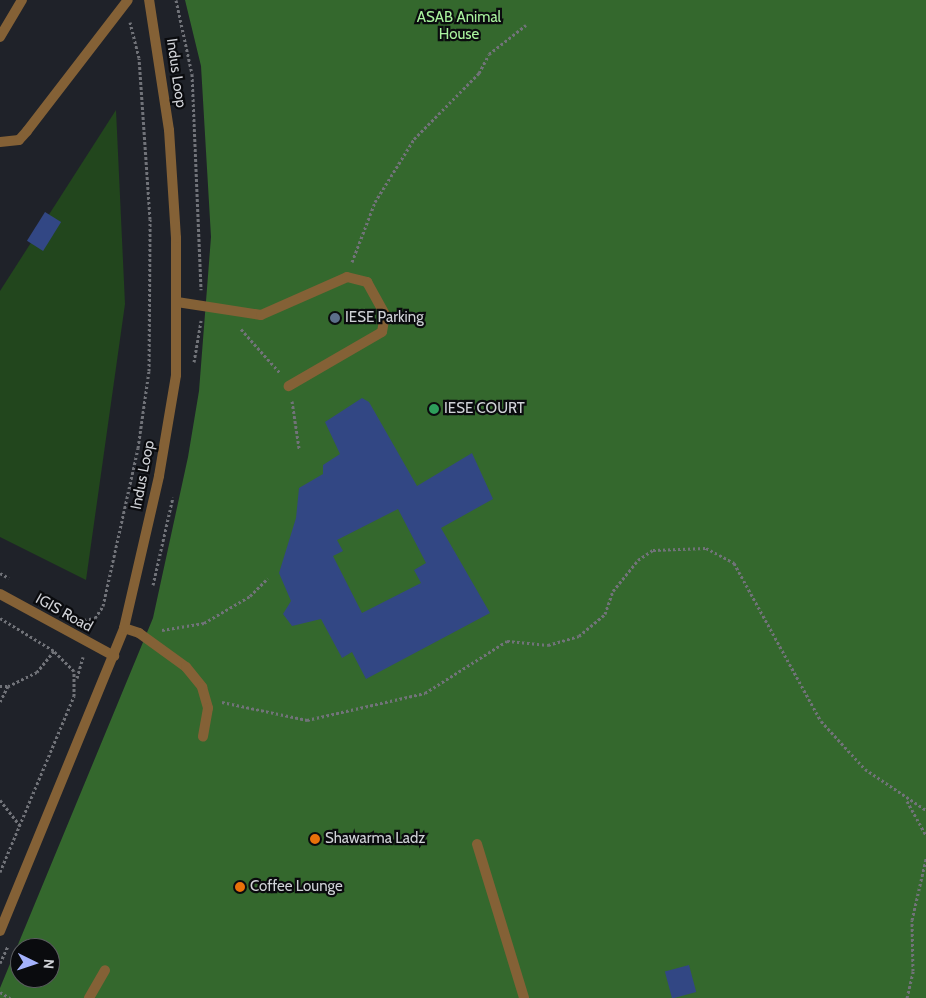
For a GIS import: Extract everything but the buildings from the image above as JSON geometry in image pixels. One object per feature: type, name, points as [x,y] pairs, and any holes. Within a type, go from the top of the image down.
[{"type":"street","points":[[0,38],[22,0]]},
{"type":"street","name":"Indus Loop","points":[[0,931],[124,628],[160,476],[176,375],[177,302],[169,130],[149,0]]},
{"type":"street","points":[[0,142],[19,140],[127,2]]},
{"type":"street","points":[[177,302],[261,315],[276,312],[347,277],[367,282],[385,315],[382,332],[289,386]]},
{"type":"street","name":"IGIS Road","points":[[0,594],[114,656]]},
{"type":"street","points":[[124,628],[139,633],[186,667],[205,697],[203,737]]},
{"type":"street","points":[[477,844],[524,998]]},
{"type":"street","points":[[89,998],[105,970]]},
{"type":"path","points":[[79,618],[95,618],[103,606],[138,448],[149,371],[150,219],[139,58],[127,2]]},
{"type":"path","points":[[347,277],[375,202],[414,139],[479,72],[489,54],[526,25]]},
{"type":"path","points":[[220,308],[266,354],[289,386],[299,448]]},
{"type":"path","points":[[205,697],[256,712],[307,720],[425,693],[507,641],[548,645],[579,636],[605,614],[613,591],[638,560],[653,550],[706,548],[734,563],[822,722],[865,769],[906,799],[926,810]]},
{"type":"path","points":[[0,573],[16,582]]},
{"type":"path","points":[[139,633],[204,623],[250,596],[268,578]]},
{"type":"path","points":[[0,618],[54,651],[74,671],[77,686],[21,828],[0,872]]},
{"type":"path","points":[[0,686],[8,686],[42,668],[54,651]]},
{"type":"path","points":[[0,702],[8,686]]},
{"type":"path","points":[[906,799],[926,835]]},
{"type":"path","points":[[0,800],[21,828]]},
{"type":"path","points":[[907,998],[913,971],[912,920],[926,859]]},
{"type":"path","points":[[0,992],[10,998]]},
{"type":"green space","name":"ASAB Animal House","points":[[185,0],[926,0],[926,998],[0,998],[0,988],[10,964],[10,988],[60,988],[60,938],[21,938],[153,618],[188,457],[199,391],[211,237],[201,66]]},
{"type":"green space","points":[[116,110],[125,304],[86,580],[0,537],[0,291]]},
{"type":"place","name":"IESE Parking","points":[[335,318]]},
{"type":"place","name":"IESE COURT","points":[[434,409]]},
{"type":"place","name":"Shawarma Ladz","points":[[315,839]]},
{"type":"place","name":"Coffee Lounge","points":[[240,887]]}]
